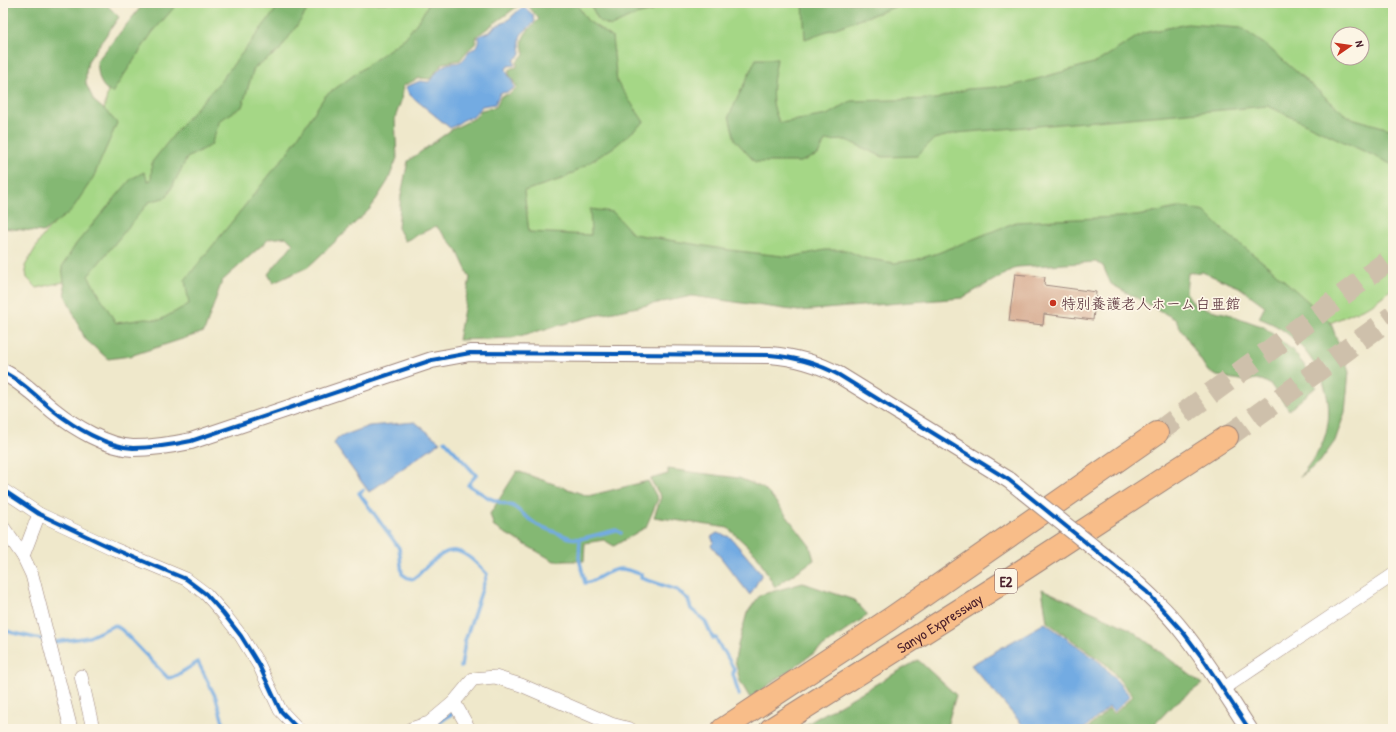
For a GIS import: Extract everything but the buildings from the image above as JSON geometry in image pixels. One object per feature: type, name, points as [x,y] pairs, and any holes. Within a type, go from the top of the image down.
[{"type":"highway","name":"Sanyo Expressway","points":[[723,729],[890,619],[1157,433]]},
{"type":"highway","name":"Sanyo Expressway","points":[[777,725],[1016,574],[1227,437]]},
{"type":"street","points":[[3,372],[24,385],[55,412],[90,435],[113,444],[132,448],[162,447],[191,441],[432,360],[470,353],[770,355],[815,364],[833,372],[1009,480],[1147,592],[1183,632],[1249,729]]},
{"type":"street","points":[[3,490],[39,514],[114,550],[186,579],[206,594],[223,612],[241,636],[259,665],[280,710],[298,729]]},
{"type":"street","points":[[24,556],[39,514]]},
{"type":"street","points":[[3,527],[24,556],[32,575],[71,729]]},
{"type":"street","points":[[1223,689],[1393,575]]},
{"type":"street","points":[[81,676],[93,729]]},
{"type":"street","points":[[411,729],[429,723],[454,702],[473,678],[495,677],[521,685],[612,724],[630,729]]},
{"type":"street","points":[[454,702],[469,729]]},
{"type":"green space","points":[[3,3],[105,3],[119,17],[88,61],[86,72],[86,84],[94,101],[117,123],[93,178],[71,211],[43,232],[3,228]]},
{"type":"green space","points":[[144,3],[178,3],[152,33],[112,93],[104,87],[100,80],[97,61]]},
{"type":"green space","points":[[169,3],[434,3],[192,307],[159,325],[115,326],[85,277],[37,288],[27,278],[25,266],[42,237],[74,199],[101,125],[111,75]]},
{"type":"green space","points":[[281,3],[311,3],[279,51],[254,68],[242,107],[220,120],[211,145],[187,158],[167,197],[149,202],[88,276],[116,323],[145,319],[160,320],[189,304],[185,280],[288,152],[325,96],[405,38],[421,17],[429,3],[522,3],[477,36],[475,44],[460,60],[443,63],[430,79],[419,78],[403,86],[401,101],[395,118],[397,158],[388,181],[370,209],[308,267],[273,283],[268,274],[293,244],[286,237],[269,239],[222,281],[204,332],[130,356],[108,359],[85,339],[66,297],[62,267],[76,244],[131,179],[144,172],[148,181],[151,180],[152,162],[184,122],[219,83]]},
{"type":"green space","points":[[526,3],[576,3],[587,20],[612,37],[617,82],[644,122],[614,147],[565,178],[524,191],[529,232],[591,235],[590,209],[613,212],[633,234],[729,250],[791,257],[825,250],[846,250],[864,258],[894,263],[915,260],[938,253],[1016,222],[1137,216],[1182,207],[1205,212],[1226,233],[1268,266],[1330,321],[1349,372],[1345,412],[1335,441],[1320,462],[1300,477],[1320,448],[1327,427],[1329,411],[1327,395],[1322,379],[1315,365],[1294,339],[1278,327],[1259,318],[1265,306],[1239,287],[1202,272],[1188,273],[1186,292],[1195,306],[1228,314],[1264,327],[1292,350],[1309,371],[1316,387],[1289,410],[1271,385],[1264,381],[1257,379],[1245,381],[1217,376],[1207,370],[1175,319],[1111,284],[1103,266],[1096,262],[1017,267],[962,298],[799,311],[692,296],[594,316],[512,338],[458,340],[470,278],[457,250],[436,226],[405,241],[398,228],[401,195],[408,161],[451,130],[475,118],[481,110],[496,107],[501,96],[510,94],[517,87],[509,74],[509,70],[517,67],[517,62],[524,54],[523,38],[539,19]]},
{"type":"green space","points":[[572,3],[1393,3],[1393,288],[1371,305],[1328,324],[1202,216],[894,267],[792,261],[527,234],[521,187],[614,85],[585,25]]},
{"type":"green space","points":[[599,3],[605,5],[613,3],[656,3],[653,11],[635,15],[611,26],[599,21],[590,4]]},
{"type":"green space","points":[[803,3],[906,3],[805,39]]},
{"type":"green space","points":[[1187,24],[1241,28],[1267,46],[1348,117],[1393,130],[1393,165],[1268,106],[957,133],[934,139],[917,156],[883,157],[846,140],[825,141],[818,155],[800,162],[755,162],[735,140],[729,116],[756,59],[777,59],[772,91],[776,115],[780,123],[827,115],[851,101],[936,99],[967,89],[1012,86],[1097,62],[1143,33]]},
{"type":"green space","points":[[668,469],[739,478],[763,488],[772,497],[810,546],[814,560],[775,587],[756,554],[728,528],[654,517],[661,497],[650,479],[668,474]]},
{"type":"green space","points":[[517,471],[588,496],[648,481],[658,499],[646,527],[614,546],[604,540],[585,543],[584,561],[554,561],[494,527],[490,514]]},
{"type":"green space","points":[[803,583],[854,600],[868,615],[750,698],[740,681],[735,660],[747,613],[760,595]]},
{"type":"green space","points":[[1042,589],[1130,629],[1202,684],[1173,705],[1150,729],[1087,729],[1109,709],[1114,714],[1133,696],[1107,665],[1047,622]]},
{"type":"green space","points":[[918,660],[956,695],[946,729],[798,729]]},
{"type":"water","points":[[524,7],[533,15],[535,21],[520,37],[521,54],[514,60],[515,65],[508,66],[506,69],[514,88],[508,92],[500,93],[495,104],[482,106],[473,117],[465,119],[450,128],[410,95],[406,87],[420,81],[429,82],[442,67],[450,63],[463,60],[469,51],[474,49],[477,45],[479,36],[491,31],[494,27],[507,21]]},
{"type":"water","points":[[415,422],[440,442],[369,492],[334,444],[337,438],[369,426]]},
{"type":"water","points":[[717,533],[730,537],[762,574],[750,595],[711,545],[714,542],[711,537]]},
{"type":"water","points":[[1045,623],[1101,663],[1130,696],[1114,712],[1109,707],[1084,729],[1026,729],[971,665]]},
{"type":"waterway","points":[[445,441],[476,475],[468,485],[489,498],[513,506],[537,525],[570,538],[580,539],[616,530],[621,533]]},
{"type":"waterway","points":[[363,490],[359,493],[399,548],[402,574],[408,578],[414,579],[436,558],[446,552],[451,551],[461,552],[466,555],[487,574],[465,641],[461,667]]},
{"type":"waterway","points":[[580,539],[579,558],[585,583],[611,571],[624,569],[642,575],[641,578],[677,590],[688,599],[691,609],[705,621],[713,638],[716,638],[734,669],[733,674],[739,695]]},
{"type":"waterway","points":[[51,641],[55,642],[89,637],[115,625],[122,630],[168,678],[174,677],[198,662],[216,698],[225,729]]},
{"type":"waterway","points":[[3,630],[45,640]]},
{"type":"waterway","points":[[437,724],[454,712]]},
{"type":"tunnel","points":[[1157,433],[1393,257]]},
{"type":"tunnel","points":[[1227,437],[1393,316]]},
{"type":"cycle path","points":[[3,372],[23,385],[54,411],[91,435],[112,444],[133,448],[162,446],[191,441],[432,360],[470,353],[770,355],[806,361],[839,375],[1009,480],[1147,592],[1183,632],[1201,656],[1249,729]]},
{"type":"cycle path","points":[[3,490],[39,514],[114,549],[186,579],[206,594],[241,636],[259,665],[280,710],[298,729]]},
{"type":"place","name":"特別養護老人ホーム白亜館","points":[[1053,303]]}]
